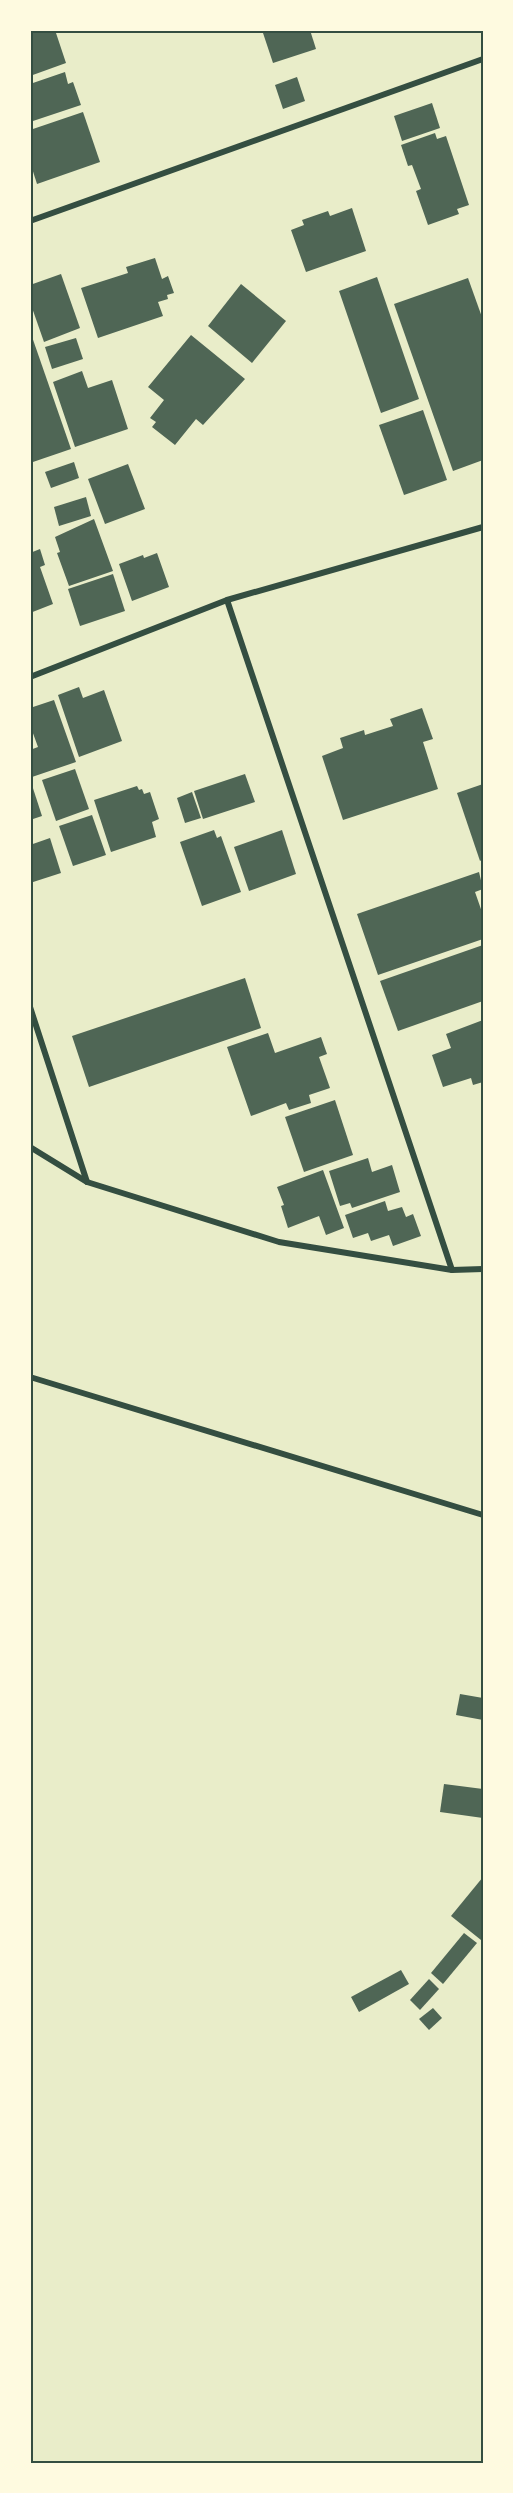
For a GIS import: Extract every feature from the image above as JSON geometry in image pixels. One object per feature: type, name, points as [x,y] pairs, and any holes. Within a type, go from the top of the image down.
[{"type":"street","points":[[30,221],[483,59]]},
{"type":"street","points":[[30,678],[228,600],[483,527]]},
{"type":"street","points":[[228,600],[452,1270]]},
{"type":"street","points":[[30,1007],[87,1182]]},
{"type":"street","points":[[30,1147],[87,1182],[279,1242],[452,1270],[483,1269]]},
{"type":"street","points":[[30,1377],[483,1515]]},
{"type":"building","points":[[30,30],[55,30],[66,63],[30,76]]},
{"type":"building","points":[[262,30],[310,30],[316,49],[273,63]]},
{"type":"building","points":[[65,72],[68,84],[73,82],[81,105],[30,122],[30,84]]},
{"type":"building","points":[[297,77],[305,101],[283,109],[275,85]]},
{"type":"building","points":[[432,103],[440,128],[402,141],[394,116]]},
{"type":"building","points":[[83,112],[100,162],[37,184],[30,162],[30,130]]},
{"type":"building","points":[[435,133],[437,139],[446,136],[469,205],[457,209],[459,214],[428,225],[416,191],[421,189],[412,165],[408,166],[401,145]]},
{"type":"building","points":[[352,208],[366,251],[306,272],[291,230],[304,225],[302,220],[328,211],[330,216]]},
{"type":"building","points":[[155,258],[162,279],[168,276],[174,293],[167,295],[168,299],[158,302],[163,316],[98,338],[81,288],[128,273],[126,267]]},
{"type":"building","points":[[61,274],[80,328],[44,342],[30,302],[30,285]]},
{"type":"building","points":[[377,277],[419,399],[381,413],[339,291]]},
{"type":"building","points":[[468,278],[483,320],[483,460],[453,471],[394,304]]},
{"type":"building","points":[[241,284],[286,321],[252,363],[208,326]]},
{"type":"building","points":[[30,331],[71,449],[30,463]]},
{"type":"building","points":[[191,335],[245,379],[203,425],[196,419],[175,445],[152,427],[156,422],[150,418],[164,400],[148,387]]},
{"type":"building","points":[[76,338],[83,359],[52,369],[45,347]]},
{"type":"building","points":[[82,371],[88,388],[112,380],[128,429],[75,447],[53,382]]},
{"type":"building","points":[[423,410],[447,480],[404,495],[379,425]]},
{"type":"building","points":[[74,462],[79,478],[51,488],[45,472]]},
{"type":"building","points":[[128,464],[145,509],[105,524],[88,479]]},
{"type":"building","points":[[86,497],[91,516],[59,526],[54,507]]},
{"type":"building","points":[[94,519],[113,571],[69,586],[57,553],[60,552],[55,537]]},
{"type":"building","points":[[40,549],[45,565],[40,567],[53,604],[30,613],[30,553]]},
{"type":"building","points":[[157,553],[169,587],[132,601],[119,564],[143,555],[144,558]]},
{"type":"building","points":[[113,574],[125,611],[80,626],[68,589]]},
{"type":"building","points":[[79,687],[83,698],[104,690],[122,741],[79,757],[58,695]]},
{"type":"building","points":[[54,700],[76,762],[32,777],[30,750],[38,747],[30,725],[30,708]]},
{"type":"building","points":[[422,708],[433,739],[423,742],[438,789],[343,820],[322,756],[343,748],[340,738],[364,730],[365,735],[393,726],[390,719]]},
{"type":"building","points":[[75,769],[89,809],[56,821],[42,780]]},
{"type":"building","points":[[245,774],[255,802],[203,819],[194,791]]},
{"type":"building","points":[[30,779],[42,816],[30,820]]},
{"type":"building","points":[[483,784],[483,859],[480,861],[457,793]]},
{"type":"building","points":[[137,786],[144,794],[150,792],[159,819],[152,822],[156,837],[111,852],[94,800]]},
{"type":"building","points":[[192,792],[201,818],[185,823],[177,798]]},
{"type":"building","points":[[92,815],[106,855],[73,866],[59,826]]},
{"type":"building","points":[[214,830],[217,838],[221,836],[241,892],[202,906],[180,842]]},
{"type":"building","points":[[282,830],[296,874],[249,891],[234,847]]},
{"type":"building","points":[[50,838],[61,873],[30,883],[30,845]]},
{"type":"building","points":[[479,872],[483,889],[475,892],[483,915],[483,939],[378,975],[357,914]]},
{"type":"building","points":[[483,945],[483,1001],[398,1031],[380,981]]},
{"type":"building","points":[[245,978],[261,1028],[89,1087],[72,1036]]},
{"type":"building","points":[[483,1020],[483,1082],[473,1085],[471,1078],[443,1087],[432,1055],[451,1048],[446,1034]]},
{"type":"building","points":[[268,1033],[275,1053],[321,1037],[327,1054],[319,1057],[330,1088],[309,1095],[311,1103],[289,1110],[286,1103],[251,1116],[227,1047]]},
{"type":"building","points":[[335,1100],[353,1155],[304,1172],[285,1117]]},
{"type":"building","points":[[368,1158],[372,1172],[392,1165],[400,1192],[352,1208],[350,1203],[340,1206],[329,1171]]},
{"type":"building","points":[[323,1170],[344,1228],[326,1235],[319,1216],[288,1228],[281,1206],[284,1205],[277,1187]]},
{"type":"building","points":[[385,1201],[388,1211],[402,1207],[406,1217],[413,1214],[421,1236],[393,1246],[389,1235],[371,1241],[368,1233],[353,1238],[345,1215]]},
{"type":"building","points":[[460,1694],[483,1698],[483,1720],[456,1715]]},
{"type":"building","points":[[444,1784],[483,1789],[483,1818],[440,1812]]},
{"type":"building","points":[[483,1877],[483,1938],[481,1940],[451,1916]]},
{"type":"building","points":[[464,1933],[477,1943],[443,1984],[431,1973]]},
{"type":"building","points":[[401,1970],[409,1984],[359,2012],[351,1997]]},
{"type":"building","points":[[429,1979],[439,1989],[420,2010],[410,2000]]},
{"type":"building","points":[[433,2008],[442,2018],[429,2030],[419,2019]]}]
